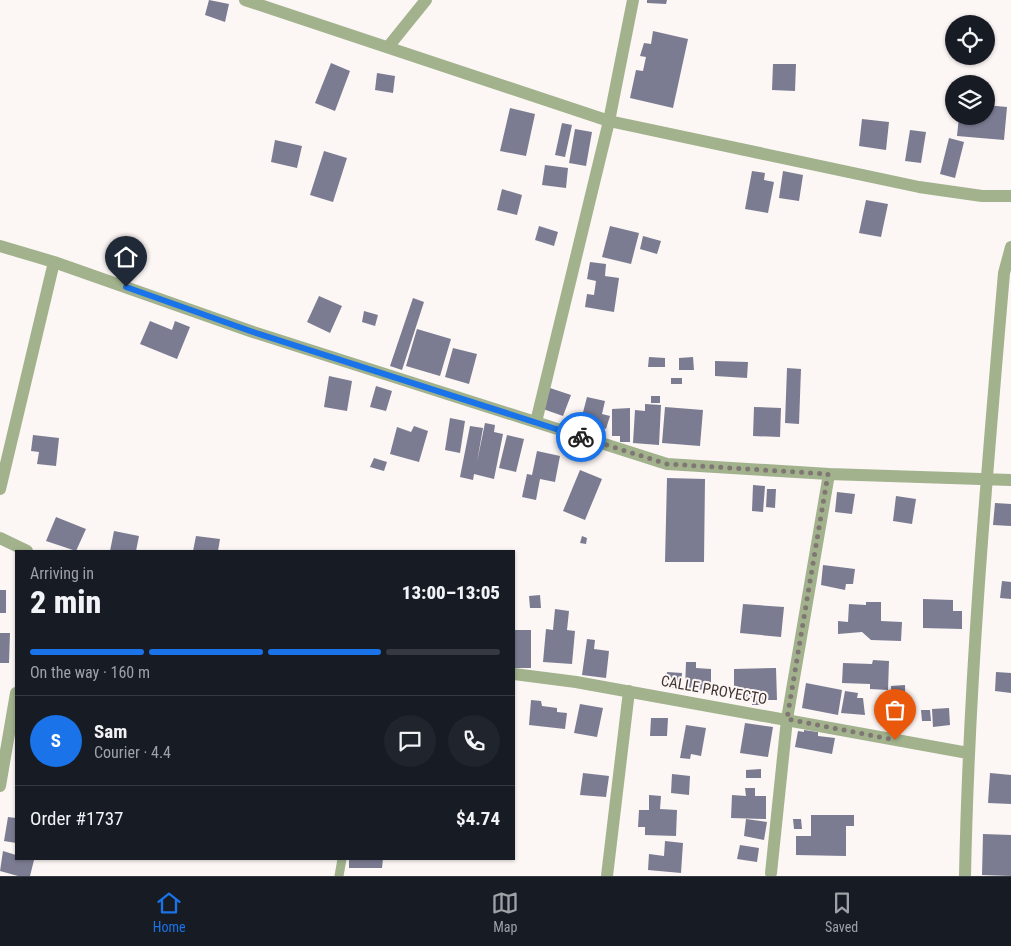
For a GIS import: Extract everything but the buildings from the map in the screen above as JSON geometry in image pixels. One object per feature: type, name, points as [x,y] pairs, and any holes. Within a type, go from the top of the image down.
[{"type":"street","points":[[245,0],[609,121],[919,186],[982,196],[1011,196]]},
{"type":"street","points":[[388,47],[426,0]]},
{"type":"street","points":[[536,422],[609,121],[633,0]]},
{"type":"street","points":[[0,246],[54,262],[253,332],[667,464],[828,474],[1011,480]]},
{"type":"street","points":[[965,876],[968,753],[986,479],[1011,247]]},
{"type":"street","points":[[0,489],[54,262]]},
{"type":"street","points":[[771,873],[787,719],[828,474]]},
{"type":"street","points":[[0,538],[26,550]]},
{"type":"street","name":"CALLE PROYECTO","points":[[515,674],[629,691],[968,753]]},
{"type":"street","points":[[607,876],[629,691]]},
{"type":"street","points":[[0,786],[15,699]]},
{"type":"lane","points":[[339,876],[342,860]]},
{"type":"way so far","points":[[581,437],[667,464],[828,474],[787,719],[895,740]]},
{"type":"route","points":[[126,287],[253,332],[581,437]]}]
